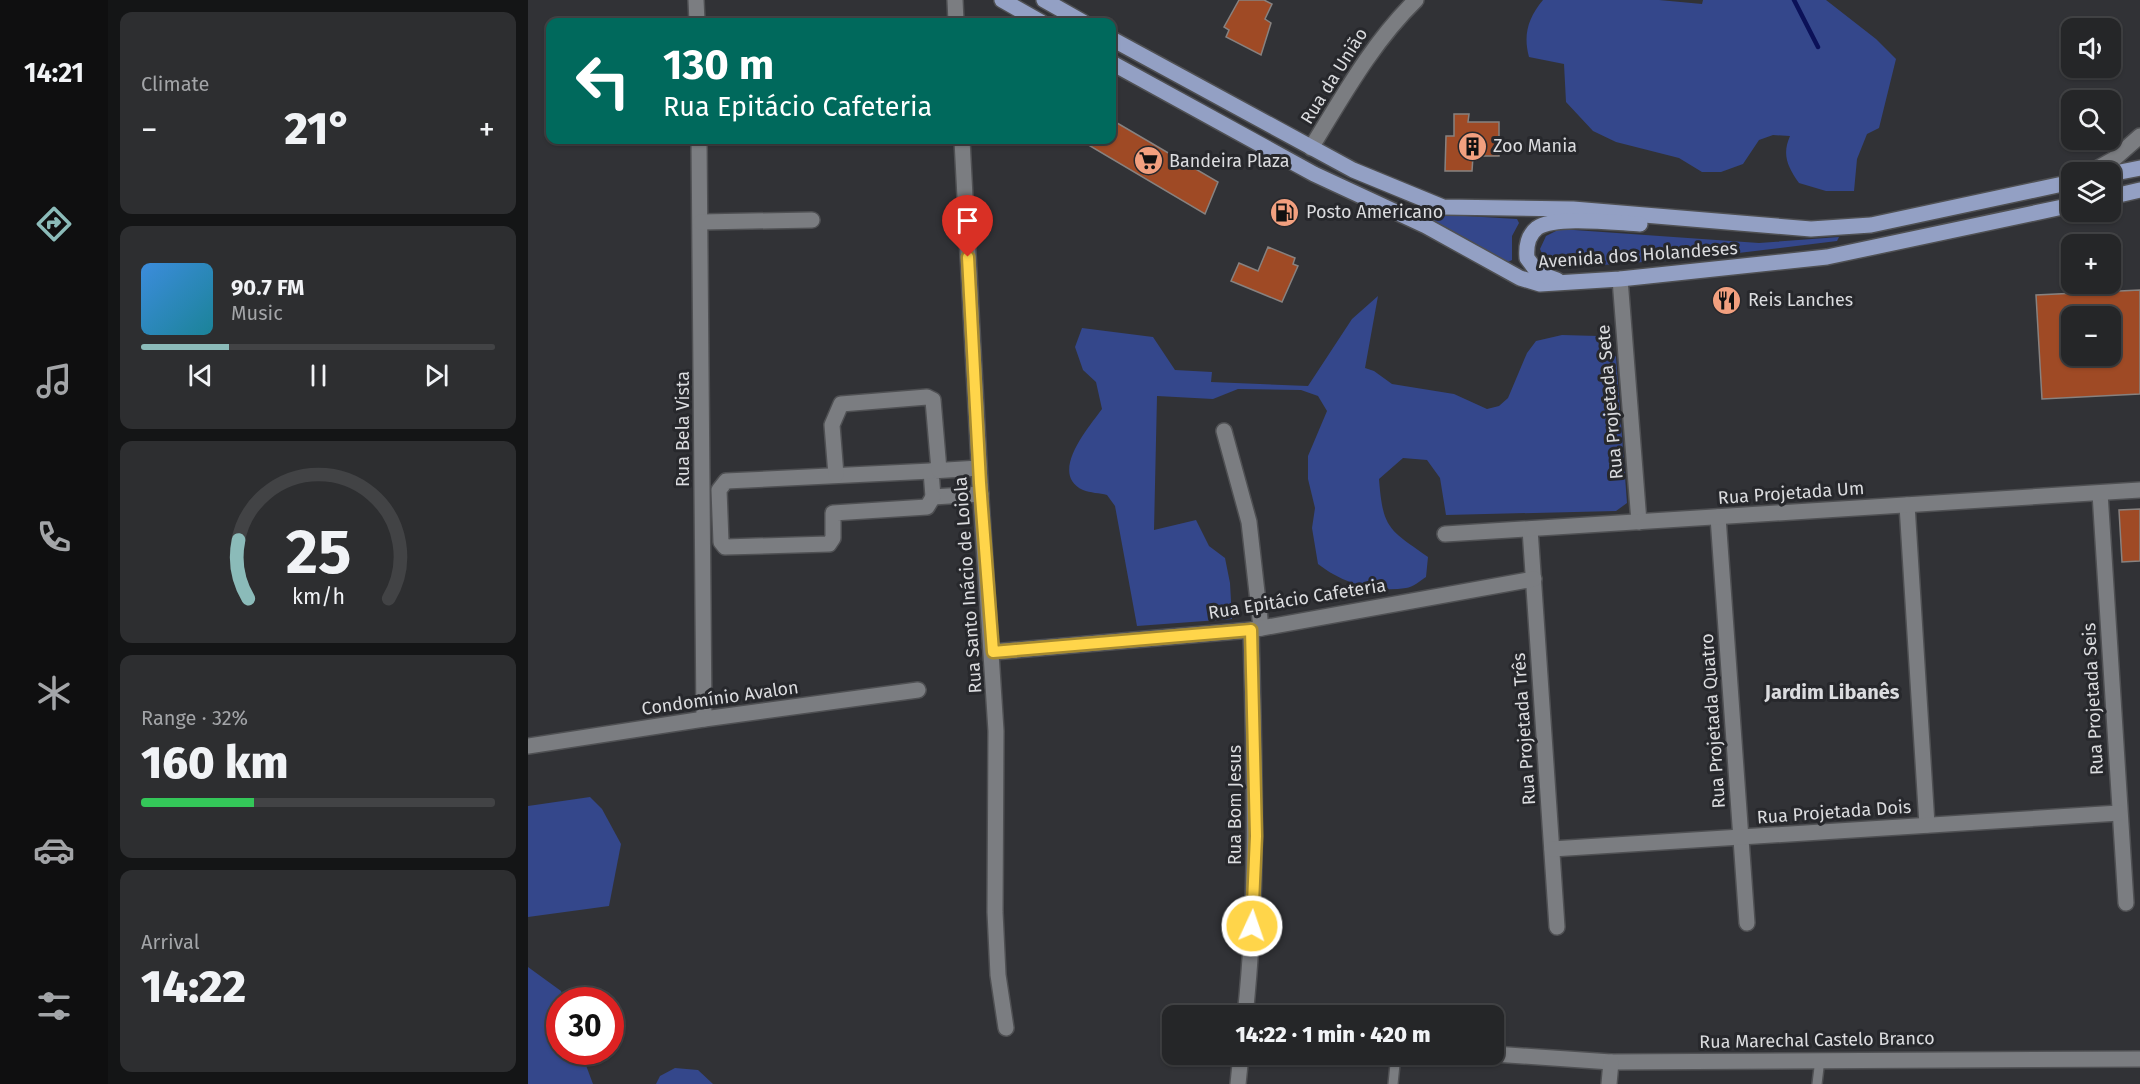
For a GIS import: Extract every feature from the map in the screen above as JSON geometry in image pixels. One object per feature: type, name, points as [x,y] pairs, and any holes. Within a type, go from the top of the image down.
[{"type":"main road","points":[[1002,0],[1034,18]]},
{"type":"main road","points":[[1044,0],[1076,18]]},
{"type":"main road","name":"Avenida dos Holandeses","points":[[1116,41],[1311,148],[1396,190],[1449,208],[1573,209],[1811,229],[1871,225],[2061,184]]},
{"type":"main road","name":"Avenida dos Holandeses","points":[[1116,65],[1314,174],[1426,226],[1520,278],[1547,285],[1827,257],[2061,207]]},
{"type":"main road","points":[[2121,172],[2140,168]]},
{"type":"main road","points":[[2121,195],[2140,190]]},
{"type":"main road","points":[[2121,199],[2140,202]]},
{"type":"main road","points":[[1584,282],[1550,278],[1533,268],[1527,258],[1527,246],[1534,231],[1554,222],[1811,229]]},
{"type":"street","points":[[696,0],[697,18]]},
{"type":"street","points":[[955,0],[956,18]]},
{"type":"street","name":"Rua da União","points":[[1311,148],[1371,50],[1392,23],[1416,0]]},
{"type":"street","points":[[2109,162],[2140,136]]},
{"type":"street","name":"Rua Bela Vista","points":[[699,144],[704,719]]},
{"type":"street","name":"Rua Santo Inácio de Loiola","points":[[962,144],[979,468],[993,652],[996,731],[995,912],[998,975],[1006,1028]]},
{"type":"street","points":[[701,222],[812,220]]},
{"type":"street","name":"Rua Projetada Sete","points":[[1620,279],[1639,522]]},
{"type":"street","points":[[836,476],[832,425],[841,404],[927,397],[933,400],[935,470],[933,497],[927,507],[833,513],[833,538],[829,544],[725,547],[721,542],[719,490],[726,481],[836,476],[935,470],[979,468]]},
{"type":"street","name":"Rua Bom Jesus","points":[[1224,432],[1249,522],[1256,629],[1256,836],[1246,1005]]},
{"type":"street","name":"Rua Projetada Um","points":[[1445,534],[2140,490]]},
{"type":"street","name":"Rua Projetada Seis","points":[[2100,493],[2126,903]]},
{"type":"street","points":[[933,497],[981,494]]},
{"type":"street","points":[[1907,505],[1927,825]]},
{"type":"street","name":"Rua Projetada Quatro","points":[[1718,517],[1748,922]]},
{"type":"street","name":"Rua Projetada Três","points":[[1530,529],[1557,927]]},
{"type":"street","name":"Rua Epitácio Cafeteria","points":[[993,652],[1256,629],[1534,579]]},
{"type":"street","name":"Condomínio Avalon","points":[[528,746],[918,690]]},
{"type":"street","name":"Rua Projetada Dois","points":[[1552,849],[2119,813]]},
{"type":"street","name":"Rua Marechal Castelo Branco","points":[[1504,1055],[1611,1062],[1820,1059],[2140,1059]]},
{"type":"street","points":[[1609,1084],[1611,1062]]},
{"type":"street","points":[[1238,1084],[1240,1065]]},
{"type":"lane","points":[[1817,1084],[1820,1059]]},
{"type":"lane","points":[[1393,1084],[1395,1065]]},
{"type":"shaded area","points":[[1543,0],[1659,0],[1702,4],[1703,0],[1826,0],[1876,39],[1896,59],[1879,128],[1867,134],[1857,159],[1854,191],[1826,191],[1799,183],[1787,160],[1786,149],[1790,136],[1773,135],[1759,140],[1743,164],[1721,172],[1702,172],[1679,158],[1616,142],[1593,131],[1566,102],[1564,64],[1529,57],[1528,27]]},
{"type":"shaded area","points":[[1431,214],[1517,219],[1519,223],[1512,236],[1512,260],[1508,262],[1425,217]]},
{"type":"shaded area","points":[[1560,229],[1759,243],[1839,237],[1837,241],[1697,258],[1562,268],[1546,262],[1540,249],[1546,236]]},
{"type":"shaded area","points":[[1378,296],[1365,368],[1374,371],[1392,384],[1454,394],[1487,409],[1499,406],[1508,398],[1527,353],[1536,341],[1562,335],[1598,336],[1616,357],[1627,503],[1616,511],[1446,515],[1440,478],[1427,460],[1403,458],[1379,479],[1383,509],[1390,527],[1428,557],[1426,577],[1406,588],[1371,588],[1348,581],[1318,564],[1312,528],[1315,508],[1308,479],[1308,456],[1327,411],[1318,396],[1301,390],[1238,389],[1213,399],[1157,396],[1154,530],[1196,520],[1209,546],[1225,558],[1230,583],[1232,619],[1137,626],[1115,506],[1107,495],[1083,490],[1073,483],[1069,473],[1074,450],[1102,409],[1096,382],[1083,370],[1075,347],[1082,328],[1153,337],[1175,370],[1212,372],[1211,382],[1308,386],[1352,319]]},
{"type":"shaded area","points":[[590,797],[602,809],[621,844],[609,906],[528,917],[528,806]]},
{"type":"shaded area","points":[[528,967],[556,987],[546,987],[546,1065],[586,1065],[593,1084],[528,1084]]},
{"type":"shaded area","points":[[675,1068],[698,1070],[713,1084],[656,1084],[660,1076]]},
{"type":"building","points":[[1239,0],[1264,0],[1272,4],[1265,19],[1271,23],[1261,55],[1226,37],[1229,30],[1224,27]]},
{"type":"building","name":"Zoo Mania","points":[[1454,114],[1469,114],[1468,122],[1499,122],[1499,156],[1473,156],[1472,171],[1445,171],[1446,136],[1454,136]]},
{"type":"building","name":"Bandeira Plaza","points":[[1116,122],[1218,182],[1205,214],[1087,144],[1116,144]]},
{"type":"building","points":[[1268,247],[1295,258],[1293,264],[1298,266],[1282,302],[1231,281],[1239,263],[1258,271]]},
{"type":"building","points":[[2140,290],[2140,394],[2042,399],[2036,295],[2121,294],[2121,291]]},
{"type":"building","points":[[2140,509],[2140,561],[2122,562],[2119,510]]},
{"type":"waterway","points":[[1794,0],[1818,47]]},
{"type":"place","name":"Zoo Mania","points":[[1472,146]]},
{"type":"place","name":"Bandeira Plaza","points":[[1148,161]]},
{"type":"place","name":"Posto Americano","points":[[1285,212]]},
{"type":"place","name":"Reis Lanches","points":[[1727,300]]},
{"type":"district","name":"Jardim Libanês","points":[[1832,692]]},
{"type":"route","points":[[968,257],[980,483],[993,652],[1251,630],[1256,836],[1252,926]]}]
